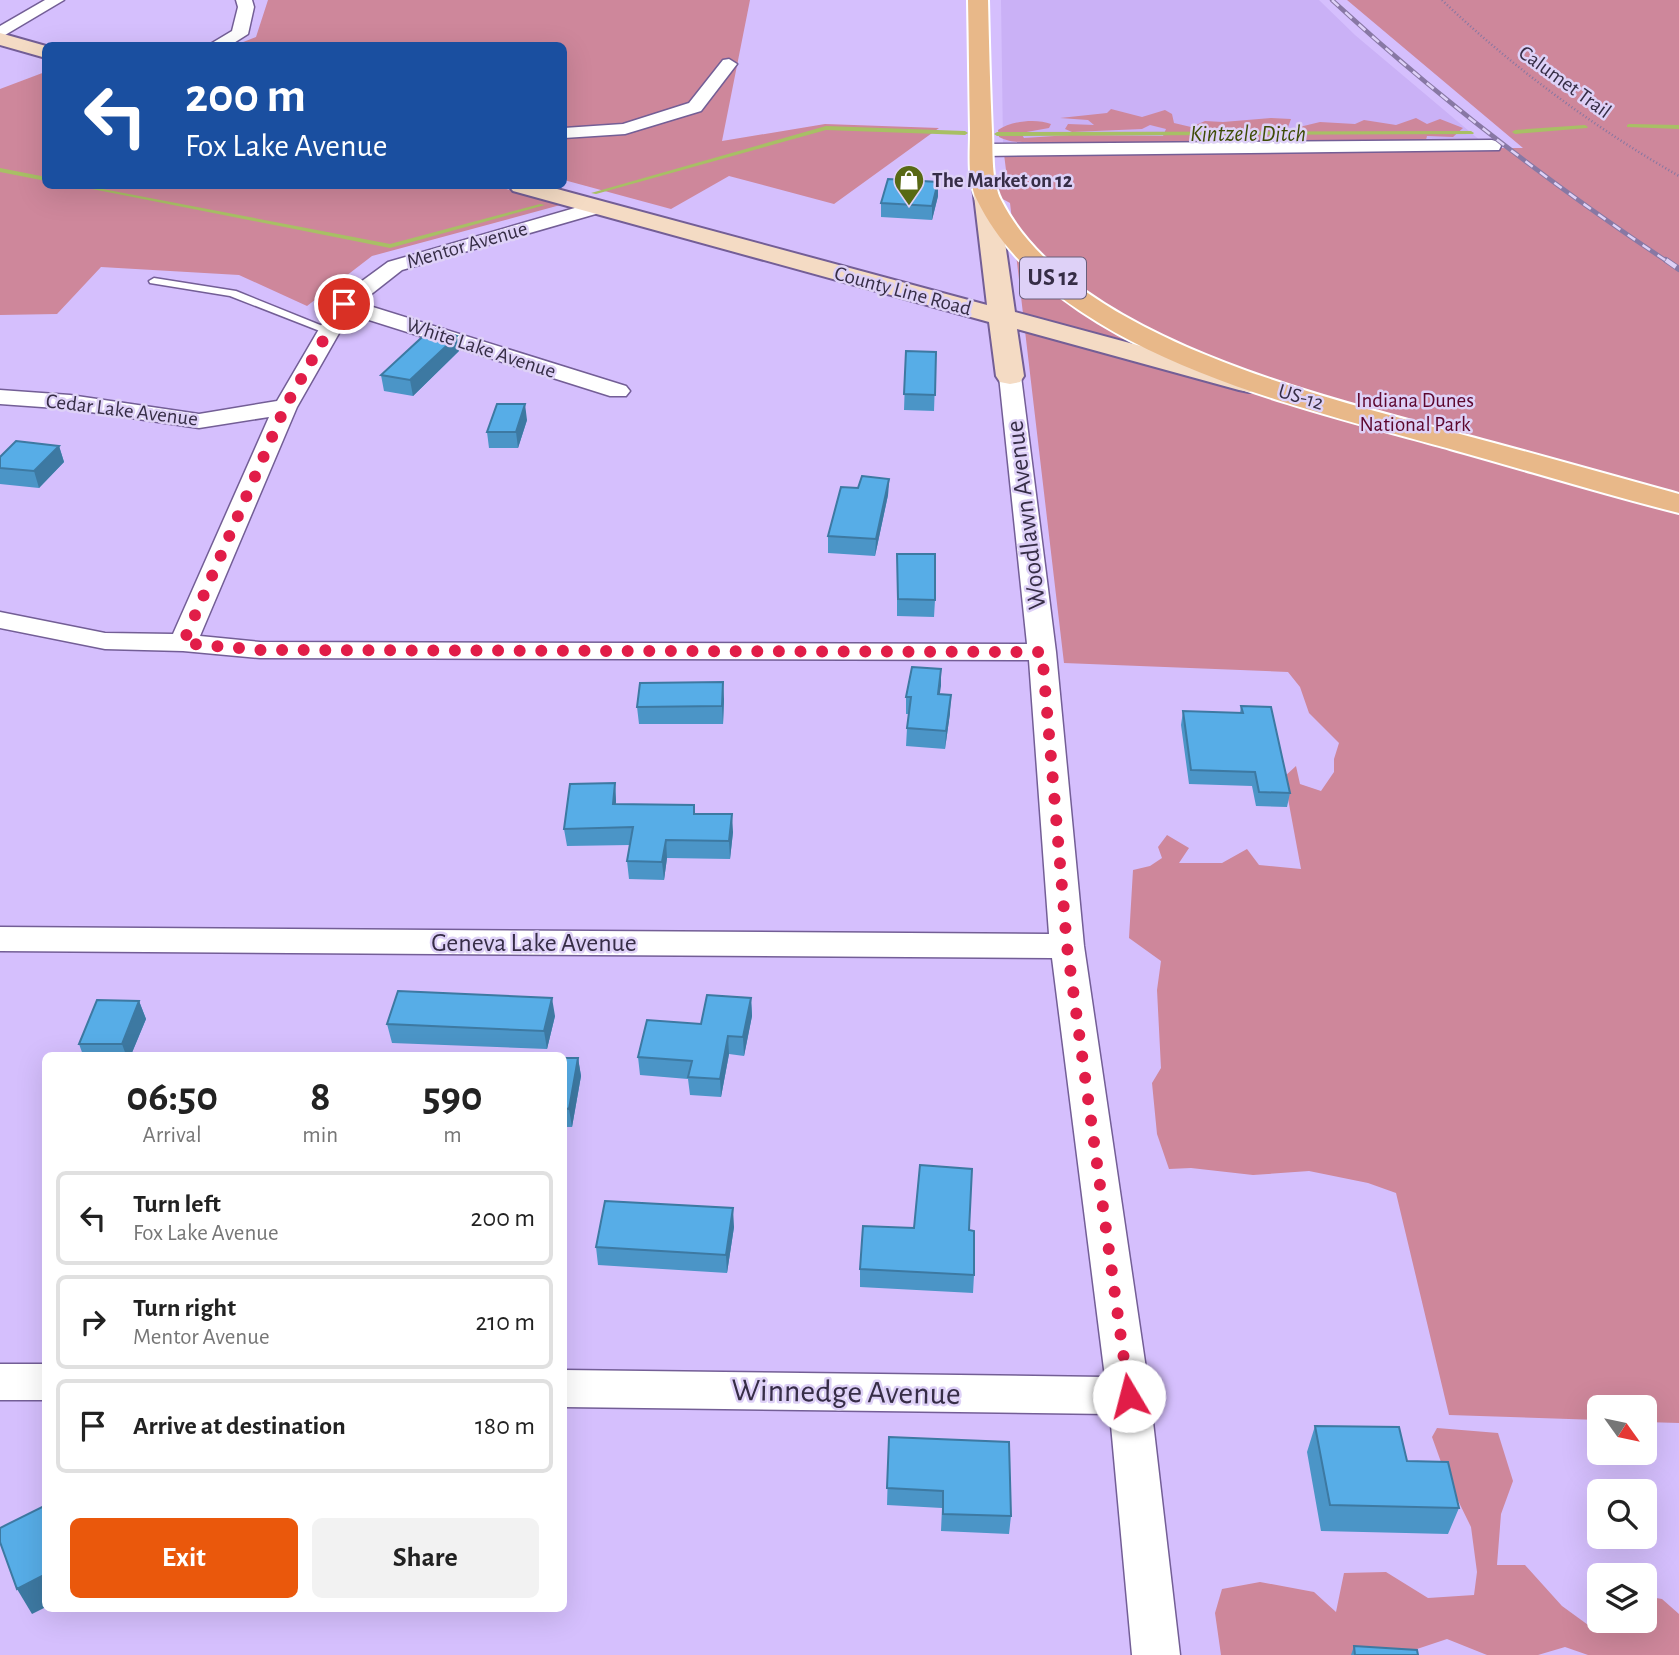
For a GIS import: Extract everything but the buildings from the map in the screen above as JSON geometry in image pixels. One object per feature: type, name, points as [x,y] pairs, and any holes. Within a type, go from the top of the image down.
[{"type":"main road","name":"US 12","points":[[978,0],[985,187]]},
{"type":"main road","name":"US-12","points":[[985,187],[995,213],[1015,242],[1048,274],[1082,300],[1183,354],[1286,393],[1679,504]]},
{"type":"street","points":[[0,33],[56,0]]},
{"type":"street","points":[[223,42],[240,34],[246,7],[244,0]]},
{"type":"street","points":[[0,39],[42,51]]},
{"type":"street","points":[[567,134],[625,128],[695,107],[729,64]]},
{"type":"street","points":[[982,150],[1492,146]]},
{"type":"street","points":[[985,187],[1010,376]]},
{"type":"street","name":"County Line Road","points":[[532,189],[1286,393]]},
{"type":"street","name":"Mentor Avenue","points":[[183,643],[285,407],[344,304],[395,266],[599,207]]},
{"type":"street","name":"White Lake Avenue","points":[[344,304],[618,391]]},
{"type":"street","name":"Woodlawn Avenue","points":[[1010,376],[1042,652],[1067,946],[1129,1396],[1156,1655]]},
{"type":"street","name":"Cedar Lake Avenue","points":[[0,397],[70,402],[199,421],[285,407]]},
{"type":"street","points":[[0,620],[105,641],[183,643],[260,650],[1042,652]]},
{"type":"street","name":"Geneva Lake Avenue","points":[[0,939],[1067,946]]},
{"type":"street","points":[[0,1382],[42,1382]]},
{"type":"street","name":"Winnedge Avenue","points":[[567,1389],[1129,1396]]},
{"type":"lane","points":[[154,281],[232,293],[329,331]]},
{"type":"path","name":"Calumet Trail","points":[[1442,0],[1488,42],[1529,74],[1640,154],[1679,176]]},
{"type":"shaded area","points":[[1001,0],[1319,0],[1355,35],[1482,142],[1003,144]]},
{"type":"green space","points":[[268,0],[750,0],[722,141],[825,124],[939,128],[834,204],[729,176],[671,209],[567,181],[567,42],[243,42],[256,37]]},
{"type":"green space","name":"Indiana Dunes National Park","points":[[1347,0],[1679,0],[1679,1423],[1657,1422],[1657,1395],[1587,1395],[1587,1420],[1449,1415],[1396,1193],[1368,1183],[1309,1171],[1253,1175],[1191,1168],[1169,1169],[1157,1134],[1152,1083],[1161,1068],[1157,990],[1161,961],[1129,938],[1133,870],[1150,866],[1162,858],[1158,847],[1167,835],[1189,848],[1179,863],[1222,863],[1247,849],[1259,865],[1301,869],[1284,777],[1296,766],[1300,784],[1321,791],[1334,772],[1334,759],[1339,743],[1309,713],[1300,687],[1288,672],[1064,663],[1010,203],[997,196],[998,181],[1007,178],[1004,154],[1046,145],[1006,140],[999,137],[998,130],[1003,127],[1031,121],[1051,124],[1049,128],[1021,133],[1024,138],[1070,135],[1163,136],[1166,129],[1150,125],[1142,129],[1072,132],[1065,129],[1068,124],[1094,125],[1088,120],[1060,118],[1107,113],[1111,109],[1142,117],[1165,110],[1172,114],[1174,123],[1191,127],[1205,121],[1291,119],[1287,130],[1320,122],[1355,124],[1364,120],[1396,125],[1416,118],[1427,124],[1440,119],[1463,128],[1453,137],[1427,136],[1425,144],[1468,148],[1523,148]]},
{"type":"green space","points":[[42,73],[42,189],[506,189],[564,204],[372,256],[307,306],[239,275],[101,267],[57,314],[0,315],[0,89]]},
{"type":"green space","points":[[1437,1428],[1498,1433],[1513,1481],[1501,1514],[1497,1565],[1525,1565],[1562,1606],[1587,1624],[1587,1633],[1657,1633],[1657,1598],[1662,1599],[1679,1614],[1679,1655],[1588,1655],[1565,1647],[1538,1655],[1487,1655],[1447,1639],[1399,1655],[1221,1655],[1215,1613],[1222,1589],[1260,1582],[1314,1592],[1336,1612],[1344,1573],[1386,1572],[1428,1598],[1474,1595],[1477,1572],[1471,1527],[1446,1476],[1432,1437]]},
{"type":"waterway","name":"Kintzele Ditch","points":[[1629,126],[1679,127]]},
{"type":"waterway","name":"Kintzele Ditch","points":[[1515,132],[1585,127]]},
{"type":"waterway","points":[[594,193],[826,128],[965,133]]},
{"type":"waterway","name":"Kintzele Ditch","points":[[997,134],[1471,133]]},
{"type":"waterway","points":[[0,170],[42,178]]},
{"type":"waterway","points":[[96,189],[390,246],[542,205]]},
{"type":"railway","points":[[1332,0],[1412,71],[1495,138],[1668,262]]},
{"type":"railway","points":[[1666,260],[1679,269]]},
{"type":"place","name":"The Market on 12","points":[[909,207]]},
{"type":"route","points":[[344,304],[285,407],[183,643],[260,650],[1042,652],[1067,946],[1129,1396]]}]
